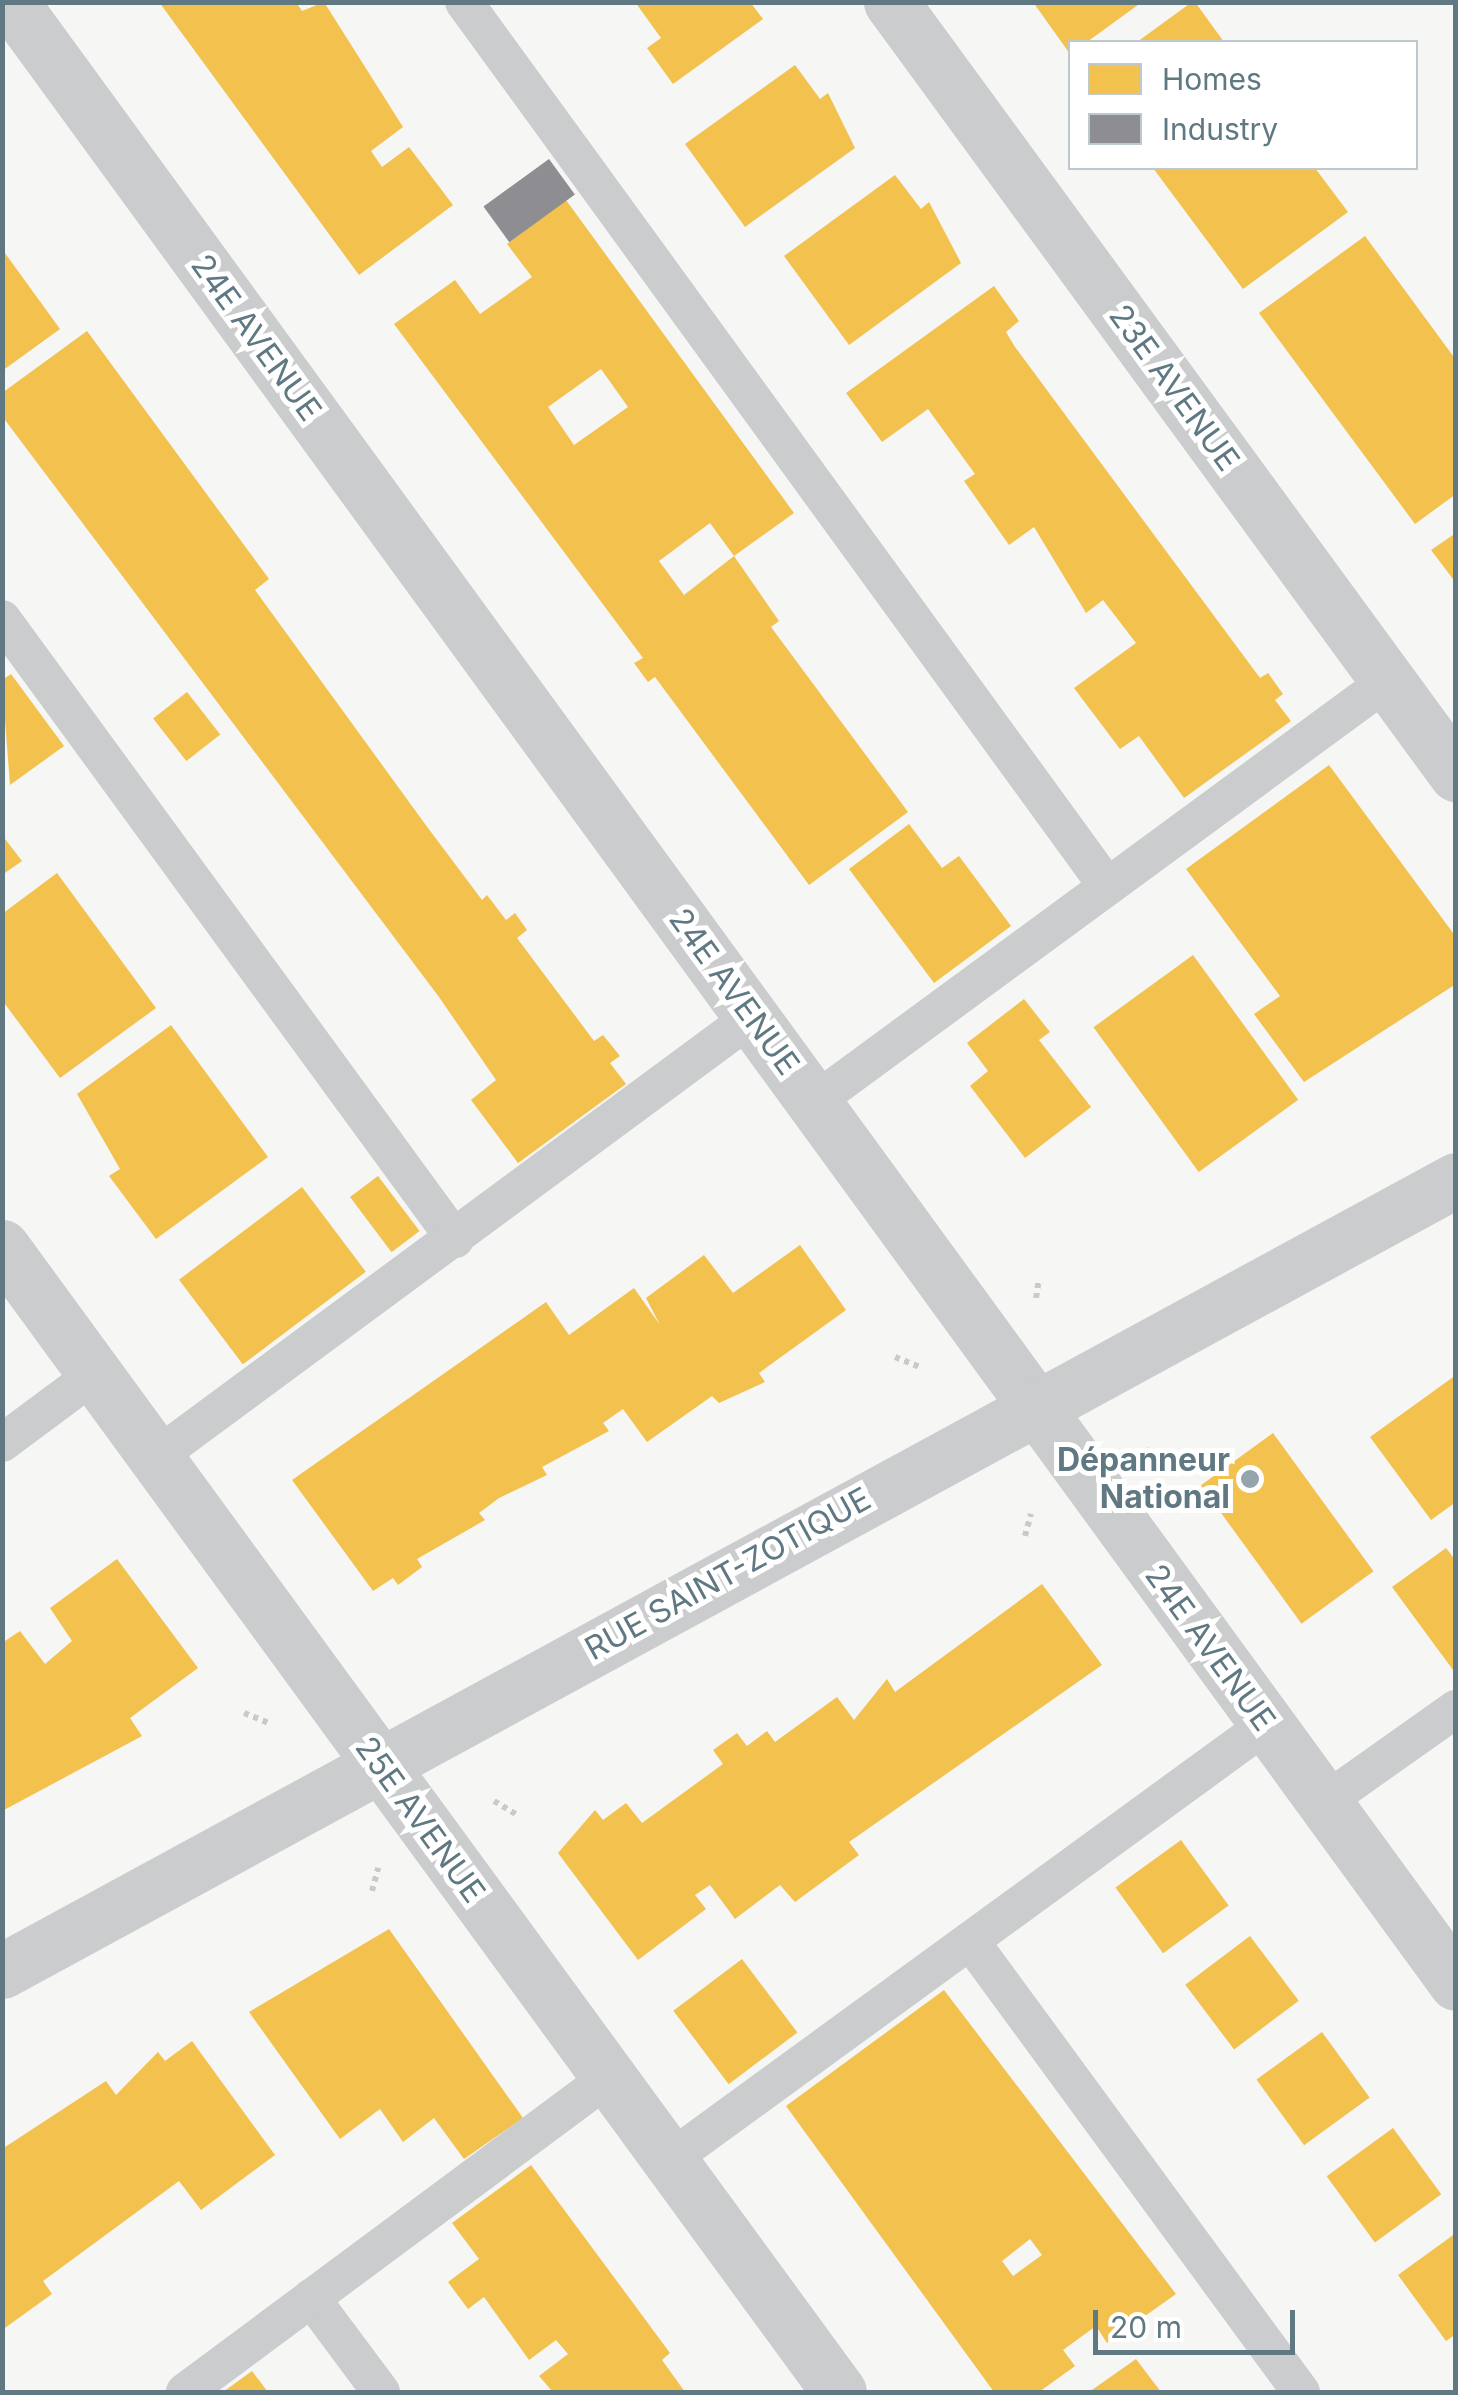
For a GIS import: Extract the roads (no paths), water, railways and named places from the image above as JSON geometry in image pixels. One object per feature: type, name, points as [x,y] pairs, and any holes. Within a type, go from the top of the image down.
[{"type":"street","name":"24E AVENUE","points":[[11,2],[814,1102],[1031,1408],[1456,1983]]},
{"type":"street","name":"23E AVENUE","points":[[892,2],[1456,774]]},
{"type":"street","name":"RUE SAINT-ZOTIQUE","points":[[2,1971],[1456,1180]]},
{"type":"street","name":"25E AVENUE","points":[[2,1247],[839,2392]]},
{"type":"lane","points":[[464,2],[1104,882]]},
{"type":"lane","points":[[2,619],[455,1240]]},
{"type":"lane","points":[[814,1102],[1104,882],[1389,680]]},
{"type":"lane","points":[[156,1457],[455,1240],[752,1017]]},
{"type":"lane","points":[[2,1444],[95,1374]]},
{"type":"lane","points":[[1323,1803],[1456,1709]]},
{"type":"lane","points":[[669,2160],[1266,1724]]},
{"type":"lane","points":[[970,1942],[1301,2392]]},
{"type":"lane","points":[[185,2392],[608,2078]]},
{"type":"lane","points":[[312,2298],[381,2392]]},
{"type":"place","name":"Dépanneur National","points":[[1250,1479]]}]
